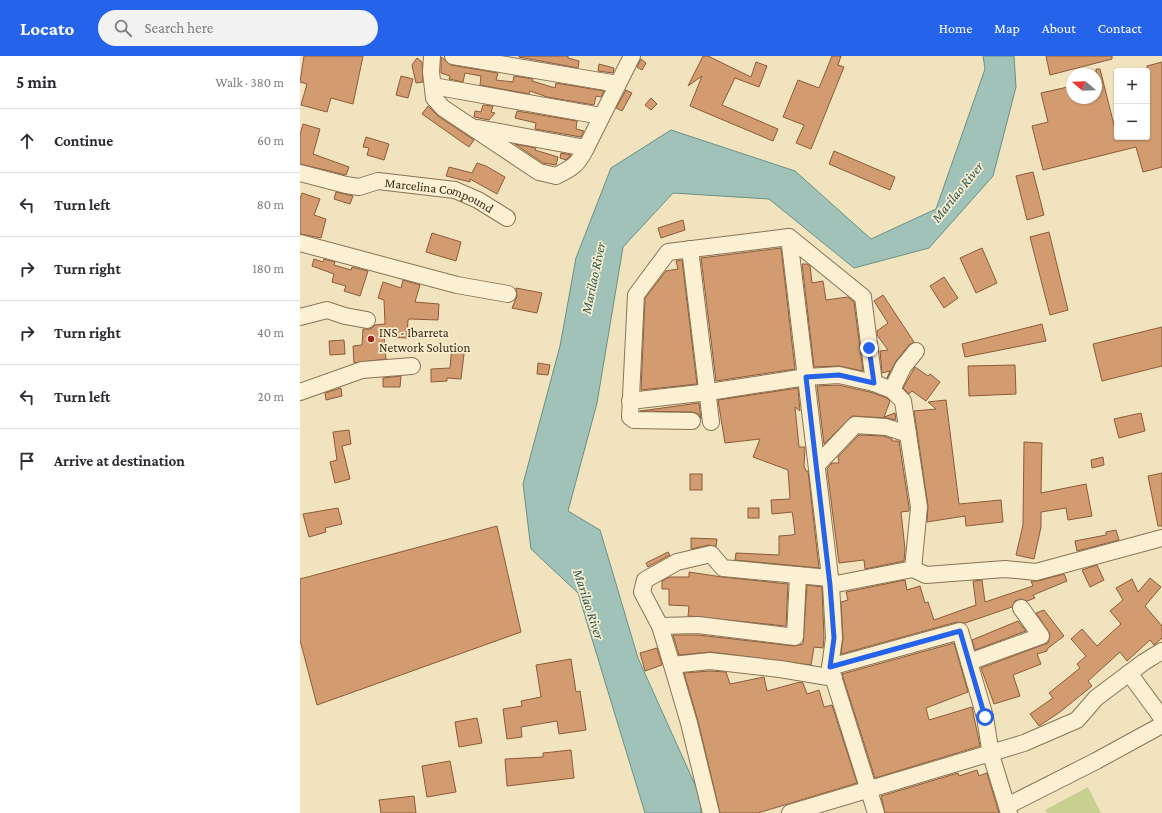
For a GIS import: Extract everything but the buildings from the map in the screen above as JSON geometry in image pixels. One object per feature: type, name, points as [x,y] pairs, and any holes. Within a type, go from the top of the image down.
[{"type":"street","points":[[432,56],[432,86],[434,98],[443,108],[539,172],[556,176],[581,160],[601,116],[632,56]]},
{"type":"street","points":[[453,56],[618,84]]},
{"type":"street","points":[[432,86],[601,116]]},
{"type":"street","points":[[470,126],[586,148]]},
{"type":"street","name":"Marcelina Compound","points":[[300,173],[346,186],[359,187],[378,181],[455,190],[478,200],[507,218]]},
{"type":"street","points":[[789,238],[830,581],[834,638],[832,672],[876,813]]},
{"type":"street","points":[[692,421],[632,419],[630,401],[636,295],[668,252],[789,238],[863,297],[874,383]]},
{"type":"street","points":[[300,243],[457,285],[508,294]]},
{"type":"street","points":[[690,249],[711,422]]},
{"type":"street","points":[[300,317],[327,310],[345,316],[367,320]]},
{"type":"street","points":[[892,390],[903,367],[916,351]]},
{"type":"street","points":[[300,392],[362,370],[412,366]]},
{"type":"street","points":[[630,401],[708,392],[806,377],[839,375],[874,383],[892,390],[903,401],[919,507],[913,569]]},
{"type":"street","points":[[817,465],[854,425],[886,427],[908,434]]},
{"type":"street","points":[[711,813],[689,723],[660,626],[642,592],[645,580],[677,562],[711,554],[723,568],[798,575],[830,581],[913,569],[926,575],[1006,569],[1036,572],[1162,538]]},
{"type":"street","points":[[660,626],[698,626],[795,637],[798,575]]},
{"type":"street","points":[[969,662],[1041,636],[1021,608]]},
{"type":"street","points":[[672,665],[710,661],[780,669],[832,672],[960,631],[985,717],[991,755],[1008,810],[1162,726]]},
{"type":"street","points":[[790,813],[991,755],[1024,743],[1077,720],[1096,698],[1129,673],[1162,651]]},
{"type":"street","points":[[1129,673],[1162,718]]},
{"type":"green space","points":[[1088,787],[1101,813],[1047,813],[1045,810]]},
{"type":"water","name":"Marilao River","points":[[983,56],[1014,56],[1016,87],[993,176],[929,248],[854,268],[769,199],[673,193],[623,247],[597,403],[568,511],[600,530],[638,658],[700,796],[701,813],[645,813],[578,593],[531,549],[523,484],[560,346],[576,258],[611,168],[671,130],[795,171],[871,239],[936,209],[985,69]]},
{"type":"place","name":"INS - Ibarreta Network Solution","points":[[371,339]]},
{"type":"route","points":[[869,348],[874,383],[839,375],[806,377],[830,585],[834,638],[830,667],[960,631],[985,717]]}]
